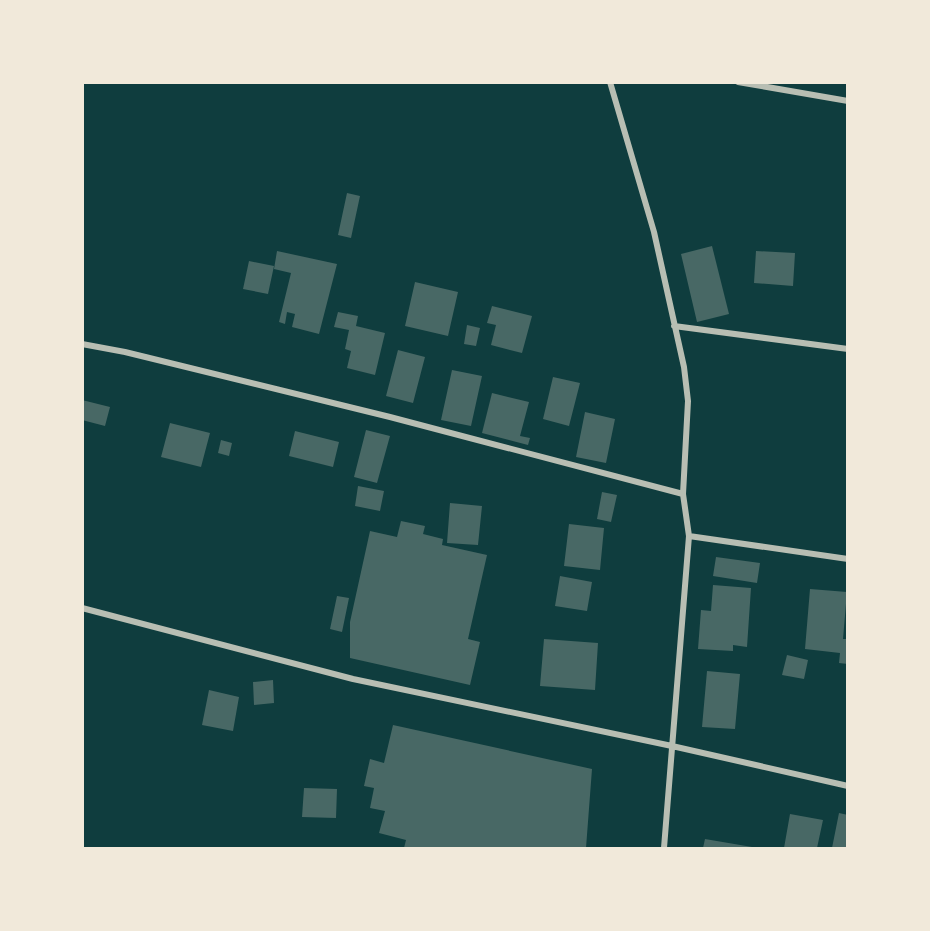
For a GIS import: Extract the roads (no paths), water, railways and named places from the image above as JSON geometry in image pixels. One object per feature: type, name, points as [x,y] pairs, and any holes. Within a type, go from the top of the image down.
[{"type":"street","points":[[610,82],[654,232],[684,367],[688,400],[683,494],[689,536],[664,849]]},
{"type":"street","points":[[738,82],[848,101]]},
{"type":"street","points":[[675,326],[848,349]]},
{"type":"street","points":[[82,344],[124,352],[390,417],[683,494]]},
{"type":"street","points":[[689,536],[848,559]]},
{"type":"street","points":[[82,608],[353,679],[672,746],[848,786]]}]
